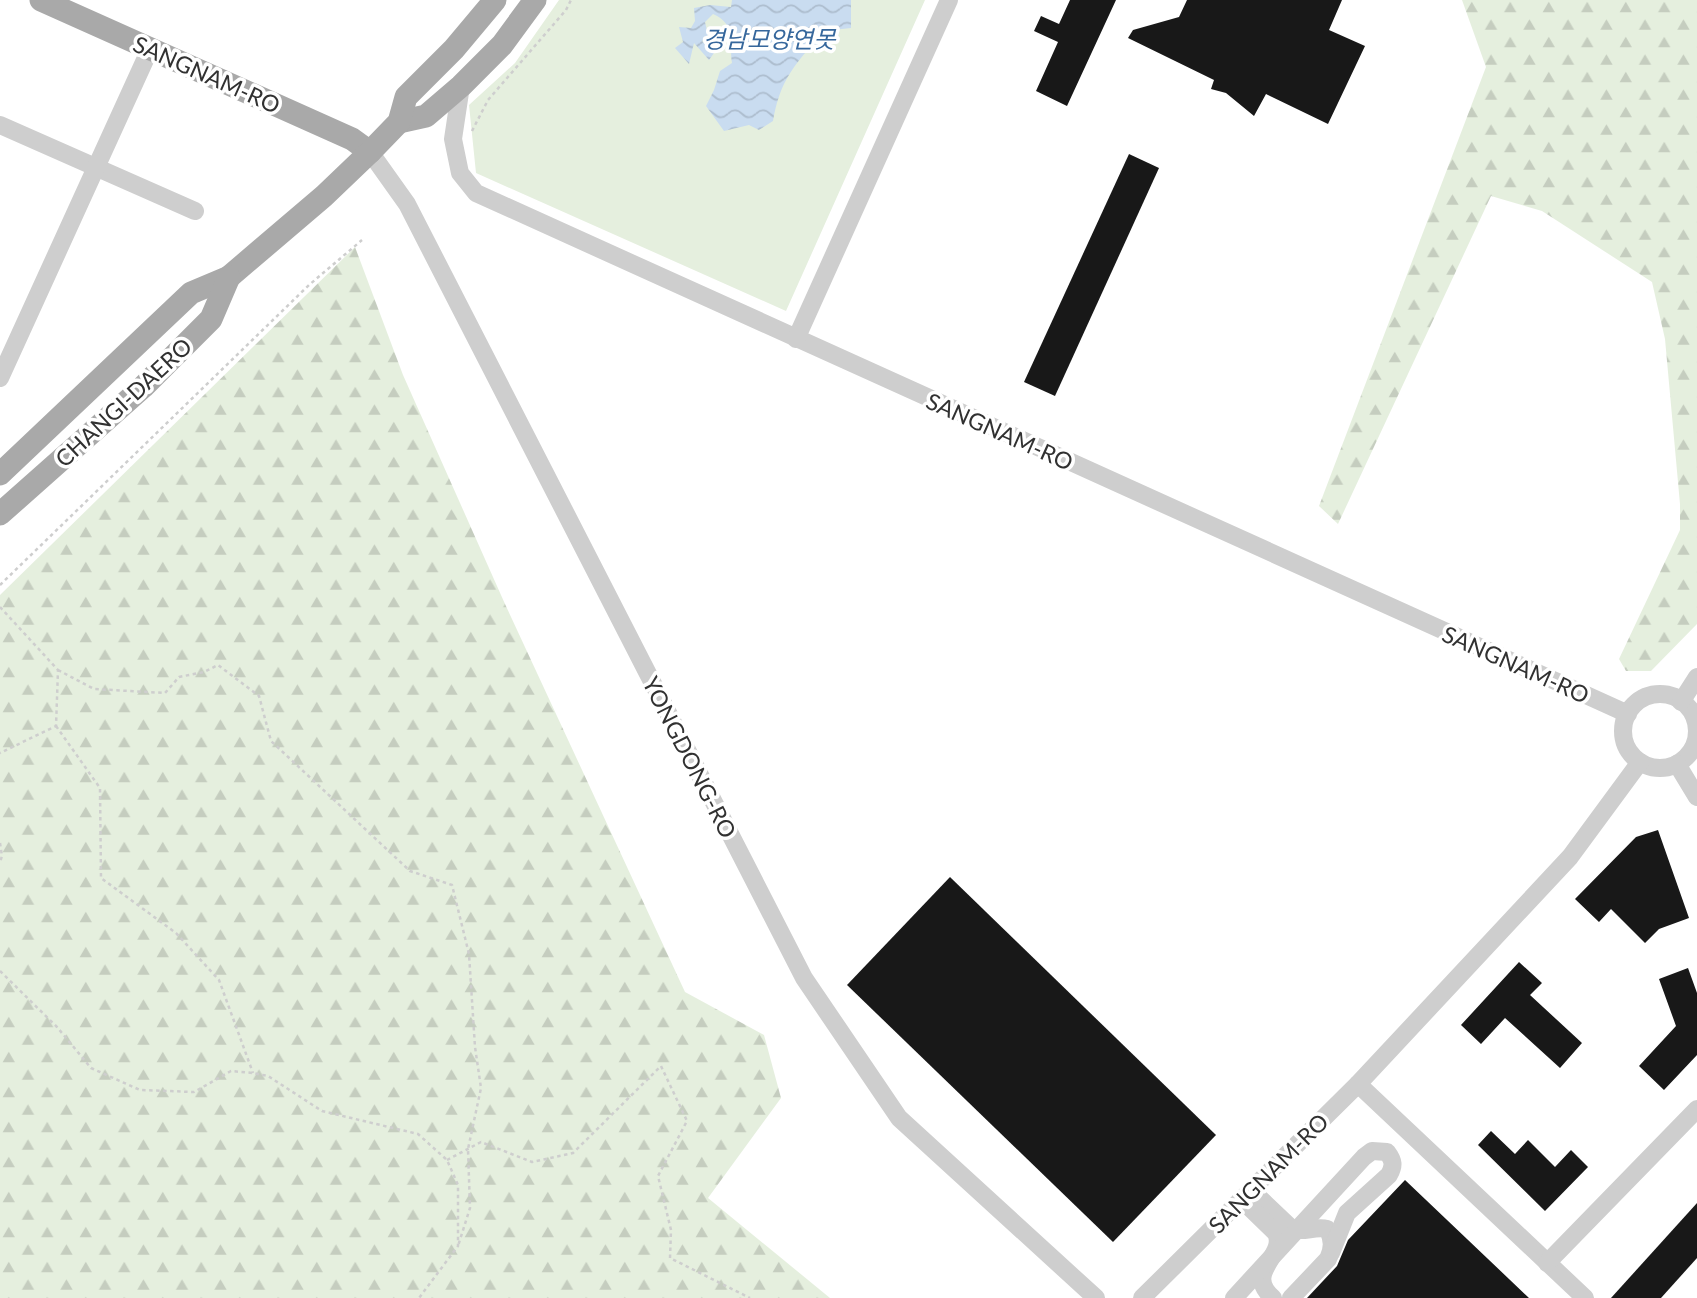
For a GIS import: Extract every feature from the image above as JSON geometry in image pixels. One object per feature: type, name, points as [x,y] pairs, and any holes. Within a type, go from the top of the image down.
[{"type":"main road","name":"SANGNAM-RO","points":[[41,0],[352,139],[370,152]]},
{"type":"main road","name":"CHANGI-DAERO","points":[[0,474],[191,293],[229,277],[324,196],[370,152],[398,122],[405,97],[454,49],[495,0]]},
{"type":"main road","name":"CHANGI-DAERO","points":[[398,122],[426,116],[461,86],[502,45],[535,0]]},
{"type":"main road","name":"CHANGI-DAERO","points":[[0,514],[143,387],[211,319],[229,277]]},
{"type":"street","points":[[796,339],[949,0]]},
{"type":"street","points":[[0,378],[150,49]]},
{"type":"street","name":"SANGNAM-RO","points":[[461,86],[453,139],[460,173],[476,193],[1628,715]]},
{"type":"street","points":[[1,128],[195,211]]},
{"type":"street","name":"YONGDONG-RO","points":[[370,152],[407,204],[804,978],[899,1118],[1096,1298]]},
{"type":"street","points":[[1681,702],[1697,677]]},
{"type":"street","points":[[1664,694],[1681,702],[1692,714],[1696,725],[1695,748],[1677,764],[1666,768],[1654,768],[1640,762],[1626,745],[1623,732],[1628,715],[1640,700],[1652,695],[1664,694]]},
{"type":"street","name":"SANGNAM-RO","points":[[1142,1298],[1358,1084],[1570,857],[1640,762]]},
{"type":"street","points":[[1677,764],[1697,797]]},
{"type":"street","points":[[1358,1084],[1584,1298]]},
{"type":"street","points":[[1547,1262],[1697,1109]]},
{"type":"street","points":[[1234,1298],[1364,1157],[1372,1151],[1387,1152],[1393,1163],[1389,1175],[1347,1213],[1328,1259],[1291,1298]]},
{"type":"street","points":[[1246,1195],[1295,1231],[1317,1227],[1327,1229],[1331,1234],[1331,1253]]},
{"type":"street","points":[[1246,1195],[1279,1239],[1278,1248],[1268,1261],[1262,1284],[1273,1298]]},
{"type":"path","points":[[457,158],[488,100],[566,10],[571,0]]},
{"type":"path","points":[[0,585],[309,285],[362,240]]},
{"type":"path","points":[[0,607],[58,670],[93,689],[165,693],[179,677],[204,672],[219,665],[259,696],[271,741],[410,871],[452,885],[469,954],[475,1047],[481,1087],[468,1149],[470,1208],[458,1246],[419,1298]]},
{"type":"path","points":[[58,670],[56,726],[100,788],[101,878],[176,933],[219,980],[253,1073]]},
{"type":"path","points":[[0,753],[56,726]]},
{"type":"path","points":[[0,843],[0,862]]},
{"type":"path","points":[[0,971],[57,1027],[91,1068],[140,1090],[194,1092],[231,1071],[253,1073],[268,1076],[322,1111],[418,1134],[447,1160],[458,1185],[458,1246]]},
{"type":"path","points":[[447,1160],[481,1142],[532,1161],[573,1153],[661,1066],[687,1121],[658,1176],[671,1230],[670,1258],[750,1298]]},
{"type":"green space","points":[[559,0],[925,0],[786,311],[476,173],[469,105],[515,63]]},
{"type":"green space","points":[[1462,0],[1697,0],[1697,624],[1651,671],[1626,671],[1619,659],[1680,530],[1665,339],[1652,282],[1542,211],[1491,196],[1338,524],[1319,506],[1486,67]]},
{"type":"green space","points":[[355,247],[403,375],[505,604],[685,992],[764,1035],[781,1098],[708,1198],[830,1298],[0,1298],[0,595]]},
{"type":"water","name":"경남모양연못","points":[[732,0],[851,0],[851,28],[833,30],[829,44],[812,45],[786,80],[778,98],[773,121],[759,130],[749,125],[724,131],[706,106],[720,71],[732,63],[729,29],[721,18],[713,14],[705,22],[708,35],[702,41],[714,53],[709,60],[694,43],[689,64],[675,48],[683,42],[679,27],[691,28],[695,21],[694,8],[710,5],[731,7]]},
{"type":"building","points":[[1070,0],[1116,0],[1067,106],[1036,91],[1058,42],[1034,31],[1041,16],[1059,24]]},
{"type":"building","points":[[1187,0],[1342,0],[1329,30],[1365,46],[1328,124],[1266,94],[1254,116],[1226,93],[1211,89],[1214,80],[1128,38],[1133,30],[1179,17]]},
{"type":"building","points":[[1129,154],[1159,168],[1055,396],[1024,382]]},
{"type":"building","points":[[1658,830],[1689,918],[1659,929],[1645,943],[1611,909],[1599,922],[1575,899],[1636,837]]},
{"type":"building","points":[[950,877],[1216,1135],[1113,1242],[847,985]]},
{"type":"building","points":[[1519,962],[1542,983],[1530,995],[1582,1043],[1560,1068],[1505,1018],[1481,1044],[1461,1025]]},
{"type":"building","points":[[1688,968],[1697,993],[1697,1055],[1664,1090],[1639,1066],[1676,1026],[1659,979]]},
{"type":"building","points":[[1491,1131],[1515,1154],[1528,1140],[1555,1167],[1571,1150],[1588,1167],[1545,1211],[1478,1145]]},
{"type":"building","points":[[1405,1180],[1529,1298],[1307,1298],[1337,1266],[1348,1240]]},
{"type":"building","points":[[1697,1203],[1697,1258],[1661,1298],[1611,1298]]}]
